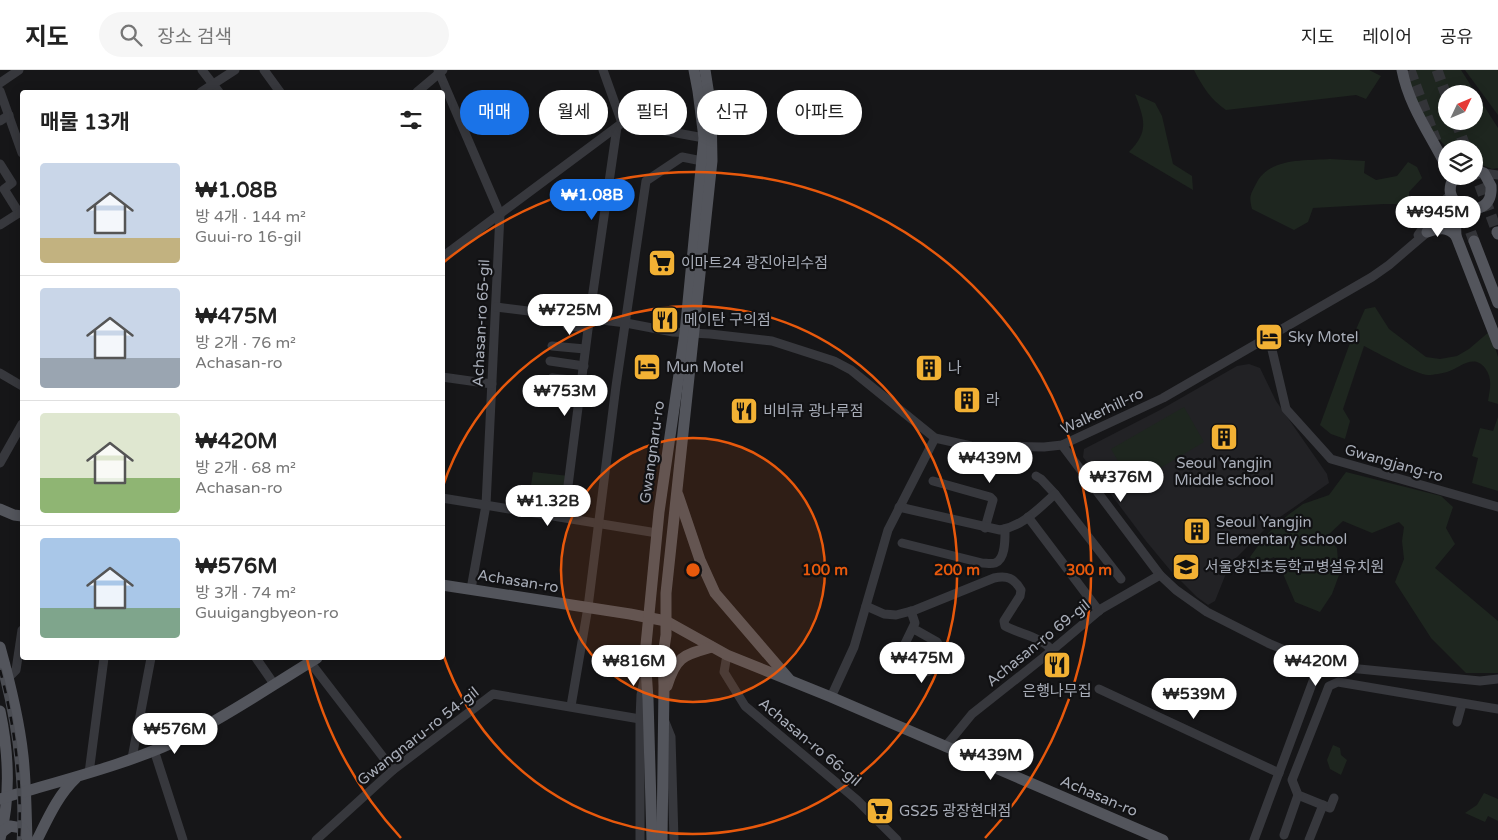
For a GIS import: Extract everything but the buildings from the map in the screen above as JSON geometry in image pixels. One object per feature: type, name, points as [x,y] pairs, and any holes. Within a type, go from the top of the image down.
[{"type":"main road","name":"Gwangnaru-ro","points":[[662,840],[662,655],[666,635],[666,593],[704,138],[694,70]]},
{"type":"main road","name":"Gwangnaru-ro","points":[[652,840],[648,699],[645,672],[648,617],[658,512],[689,334],[712,161],[711,108],[705,70]]},
{"type":"main road","points":[[1402,70],[1410,98],[1438,152]]},
{"type":"main road","points":[[1430,138],[1438,146]]},
{"type":"main road","points":[[1453,191],[1464,208],[1470,210],[1484,204],[1491,183]]},
{"type":"main road","points":[[1453,191],[1456,236],[1498,344]]},
{"type":"main road","points":[[1428,232],[1440,228],[1453,232],[1456,236]]},
{"type":"main road","points":[[1474,241],[1498,303]]},
{"type":"main road","points":[[676,490],[700,560],[715,594],[792,682]]},
{"type":"main road","points":[[0,509],[20,516]]},
{"type":"main road","name":"Achasan-ro","points":[[445,585],[588,607],[648,617],[666,622],[727,655],[831,697],[1163,840]]},
{"type":"main road","points":[[445,592],[466,588]]},
{"type":"main road","points":[[0,647],[9,677],[19,728],[30,839]]},
{"type":"main road","points":[[663,700],[672,670],[681,659],[689,654],[712,647]]},
{"type":"main road","points":[[4,798],[89,773],[154,750],[186,736],[313,660]]},
{"type":"main road","points":[[0,711],[8,766],[1,835]]},
{"type":"main road","points":[[30,839],[49,815],[65,790],[77,777]]},
{"type":"main road","points":[[1,835],[10,826],[22,828],[30,839]]},
{"type":"street","points":[[0,83],[19,70]]},
{"type":"street","points":[[202,70],[218,90]]},
{"type":"street","points":[[204,90],[235,70]]},
{"type":"street","points":[[264,70],[279,90]]},
{"type":"street","points":[[603,70],[618,119]]},
{"type":"street","points":[[419,90],[440,71]]},
{"type":"street","name":"Achasan-ro 65-gil","points":[[440,71],[500,214],[486,505],[466,588]]},
{"type":"street","points":[[0,91],[20,147]]},
{"type":"street","points":[[0,121],[9,115]]},
{"type":"street","points":[[445,255],[618,126]]},
{"type":"street","points":[[564,517],[589,324],[618,135]]},
{"type":"street","points":[[685,135],[704,138]]},
{"type":"street","points":[[571,706],[600,523],[646,181],[682,157],[702,161]]},
{"type":"street","points":[[0,164],[12,182],[4,189],[20,211]]},
{"type":"street","name":"Walkerhill-ro","points":[[496,306],[568,316],[589,324],[626,323],[689,334],[710,334],[772,341],[834,361],[851,370],[934,438],[971,446],[1044,447],[1062,445],[1163,398],[1372,277],[1438,223],[1453,191]]},
{"type":"street","name":"Walkerhill-ro","points":[[1400,256],[1437,208],[1453,191]]},
{"type":"street","points":[[0,225],[20,213]]},
{"type":"street","name":"Gwangjang-ro","points":[[1269,337],[1286,409],[1331,459],[1498,507]]},
{"type":"street","points":[[552,346],[586,349]]},
{"type":"street","points":[[550,361],[584,366]]},
{"type":"street","points":[[0,373],[20,385]]},
{"type":"street","points":[[445,377],[492,384]]},
{"type":"street","points":[[552,378],[582,381]]},
{"type":"street","points":[[0,463],[20,428]]},
{"type":"street","points":[[831,697],[854,647],[888,530],[934,438]]},
{"type":"street","points":[[1062,445],[1160,575],[1176,590],[1207,612],[1268,643],[1318,665],[1480,681],[1498,679]]},
{"type":"street","points":[[1036,476],[1055,494],[1121,579]]},
{"type":"street","points":[[933,482],[990,497],[993,500],[985,528]]},
{"type":"street","points":[[899,507],[1000,530],[1013,528],[1055,494]]},
{"type":"street","points":[[445,498],[657,533]]},
{"type":"street","points":[[1028,517],[1099,611]]},
{"type":"street","points":[[902,543],[982,563],[996,563],[1003,554],[1006,529]]},
{"type":"street","name":"Achasan-ro 69-gil","points":[[944,747],[972,714],[1099,611],[1160,575]]},
{"type":"street","points":[[866,606],[884,614],[896,615],[911,611],[994,578],[1009,577],[1021,590],[1020,596],[1004,621],[1005,626],[1014,631],[1034,636],[1043,641],[1052,650]]},
{"type":"street","points":[[911,611],[915,619],[914,628],[900,657],[909,665],[929,673],[940,647],[937,642],[914,628]]},
{"type":"street","points":[[9,677],[16,670],[20,643]]},
{"type":"street","name":"Achasan-ro 66-gil","points":[[727,655],[724,672],[746,706],[858,800],[897,840]]},
{"type":"street","points":[[89,773],[104,660]]},
{"type":"street","points":[[132,758],[151,660]]},
{"type":"street","points":[[257,660],[274,684]]},
{"type":"street","points":[[313,660],[393,770]]},
{"type":"street","points":[[1254,840],[1318,665]]},
{"type":"street","points":[[640,840],[640,719],[641,695],[645,672]]},
{"type":"street","points":[[1284,835],[1298,795],[1292,780],[1329,686],[1338,682],[1498,709]]},
{"type":"street","points":[[1099,689],[1279,773]]},
{"type":"street","name":"Gwangnaru-ro 54-gil","points":[[316,840],[393,770],[493,694],[640,719]]},
{"type":"street","points":[[1457,722],[1462,704]]},
{"type":"street","points":[[662,716],[671,737],[674,840]]},
{"type":"street","points":[[154,750],[183,840]]},
{"type":"street","points":[[1298,795],[1330,808],[1334,798]]},
{"type":"street","points":[[1309,840],[1323,805]]},
{"type":"shaded area","points":[[1194,70],[1369,70],[1381,76],[1366,99],[1356,95],[1226,110],[1207,92]]},
{"type":"shaded area","points":[[1411,70],[1461,70],[1471,85],[1438,85],[1438,130],[1483,130],[1483,104],[1498,128],[1498,168],[1492,169],[1483,166],[1483,140],[1440,140],[1425,124],[1411,87]]},
{"type":"shaded area","points":[[1465,70],[1498,70],[1498,115],[1483,95],[1483,85],[1476,85]]},
{"type":"shaded area","points":[[1135,94],[1155,103],[1162,116],[1173,164],[1192,176],[1193,190],[1129,152],[1140,138],[1143,124],[1143,118]]},
{"type":"shaded area","points":[[1330,159],[1365,161],[1364,173],[1376,180],[1397,176],[1408,162],[1417,167],[1422,178],[1409,192],[1409,204],[1313,208],[1308,222],[1294,230],[1252,209],[1250,199],[1252,191],[1262,175],[1270,169],[1289,162]]},
{"type":"shaded area","points":[[1375,307],[1389,329],[1426,357],[1440,359],[1457,356],[1469,349],[1490,331],[1498,357],[1498,404],[1488,401],[1490,380],[1488,372],[1476,362],[1466,363],[1447,372],[1428,375],[1406,367],[1364,346],[1343,409],[1350,421],[1345,439],[1331,434],[1320,425],[1350,343],[1365,309]]},
{"type":"shaded area","points":[[1249,364],[1260,368],[1276,401],[1327,474],[1329,483],[1270,524],[1236,558],[1225,576],[1215,601],[1208,605],[1197,597],[1170,570],[1146,541],[1083,457],[1084,449],[1160,410],[1237,366]]},
{"type":"shaded area","points":[[1184,407],[1204,442],[1132,485],[1111,449]]},
{"type":"shaded area","points":[[1498,417],[1498,491],[1472,483],[1478,458],[1472,456],[1480,428],[1493,431]]},
{"type":"shaded area","points":[[533,472],[569,476],[564,517],[527,512]]},
{"type":"shaded area","points":[[1346,472],[1441,496],[1453,507],[1446,528],[1455,544],[1435,568],[1498,621],[1498,673],[1466,673],[1431,638],[1395,582],[1404,559],[1402,541],[1404,527],[1399,522],[1372,533],[1343,521],[1326,537],[1337,548],[1339,575],[1332,594],[1320,612],[1295,602],[1274,557],[1257,564],[1250,557],[1265,536],[1288,515],[1303,504],[1329,495]]},
{"type":"shaded area","points":[[1333,745],[1340,748],[1341,755],[1347,760],[1341,775],[1330,769],[1327,760]]},
{"type":"shaded area","points":[[1484,793],[1498,799],[1498,821],[1488,816],[1485,822],[1465,813],[1477,805]]},
{"type":"tunnel","points":[[1410,70],[1436,141]]},
{"type":"tunnel","points":[[1437,70],[1442,85]]},
{"type":"tunnel","points":[[1459,130],[1463,140]]},
{"type":"tunnel","points":[[1480,185],[1497,232]]},
{"type":"tunnel","points":[[1459,201],[1474,241]]},
{"type":"railway","points":[[0,670],[10,712],[16,754],[20,818],[19,840]]},
{"type":"place","name":"이마트24 광진아리수점","points":[[662,263]]},
{"type":"place","name":"메이탄 구의점","points":[[665,320]]},
{"type":"place","name":"Sky Motel","points":[[1269,337]]},
{"type":"place","name":"Mun Motel","points":[[647,367]]},
{"type":"place","name":"나","points":[[929,368]]},
{"type":"place","name":"라","points":[[967,400]]},
{"type":"place","name":"비비큐 광나루점","points":[[744,411]]},
{"type":"place","name":"Seoul Yangjin Middle school","points":[[1224,437]]},
{"type":"place","name":"Seoul Yangjin Elementary school","points":[[1197,531]]},
{"type":"place","name":"서울양진초등학교병설유치원","points":[[1186,567]]},
{"type":"place","name":"은행나무집","points":[[1057,665]]},
{"type":"place","name":"GS25 광장현대점","points":[[880,811]]}]
